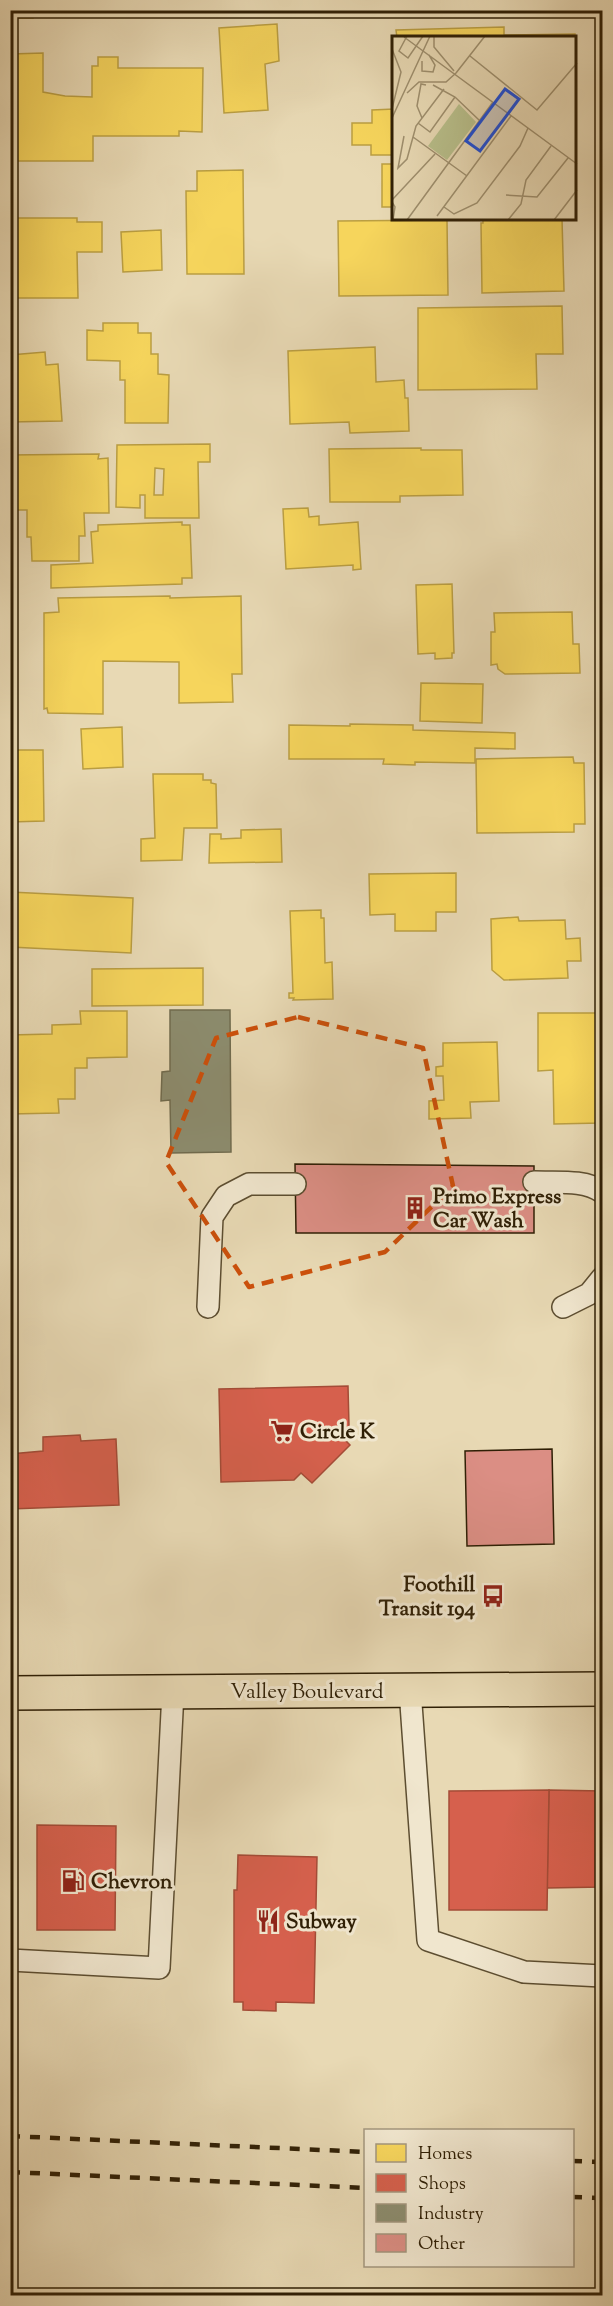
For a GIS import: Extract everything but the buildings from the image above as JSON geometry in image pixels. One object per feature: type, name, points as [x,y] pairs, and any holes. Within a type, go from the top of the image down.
[{"type":"main road","name":"Valley Boulevard","points":[[10,1693],[603,1689]]},
{"type":"lane","points":[[534,1182],[571,1183],[603,1192]]},
{"type":"lane","points":[[208,1307],[212,1216],[226,1196],[249,1184],[295,1184]]},
{"type":"lane","points":[[563,1307],[590,1294],[603,1278]]},
{"type":"lane","points":[[410,1690],[428,1940],[524,1972],[603,1976]]},
{"type":"lane","points":[[10,1960],[159,1968],[174,1692]]},
{"type":"highlighted area","points":[[298,1017],[423,1048],[453,1186],[385,1252],[249,1287],[166,1162],[216,1038]]},
{"type":"railway","points":[[10,2136],[364,2152]]},
{"type":"railway","points":[[574,2161],[602,2162]]},
{"type":"railway","points":[[10,2172],[364,2188]]},
{"type":"railway","points":[[574,2197],[602,2198]]},
{"type":"place","name":"Primo Express Car Wash","points":[[415,1208]]},
{"type":"place","name":"Circle K","points":[[282,1431]]},
{"type":"place","name":"Foothill Transit 194","points":[[493,1596]]},
{"type":"place","name":"Chevron","points":[[73,1881]]},
{"type":"place","name":"Subway","points":[[268,1921]]}]
